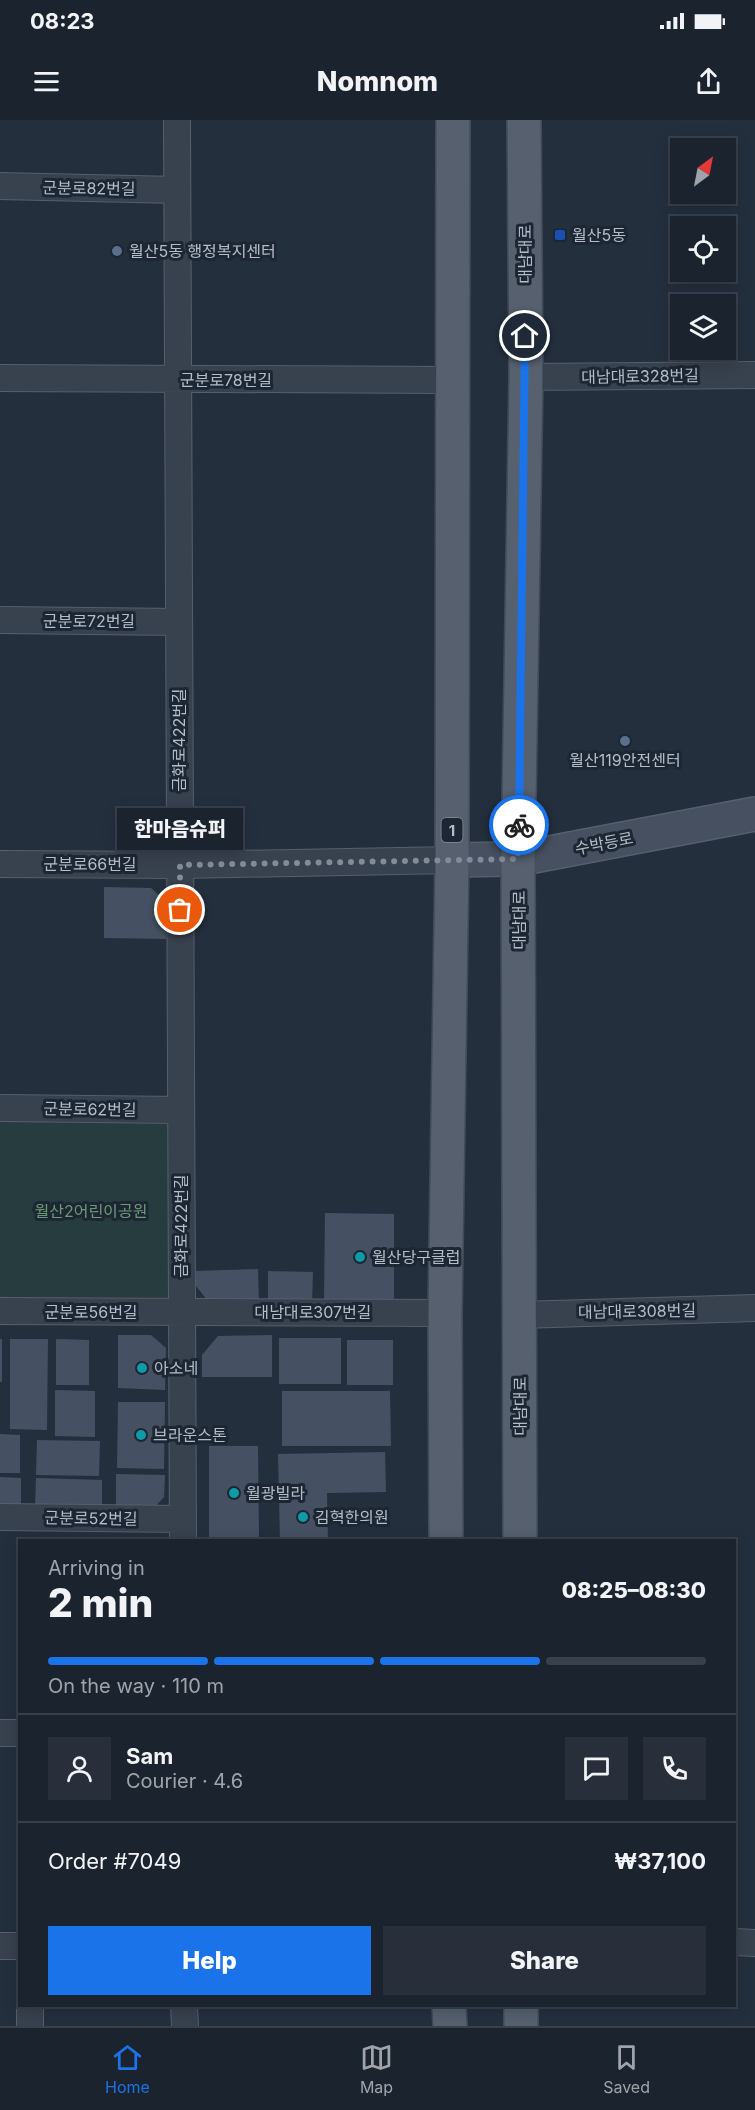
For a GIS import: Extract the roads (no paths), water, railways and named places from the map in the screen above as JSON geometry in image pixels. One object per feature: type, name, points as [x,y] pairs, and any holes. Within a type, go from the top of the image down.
[{"type":"main road","name":"1","points":[[446,1539],[445,1313],[452,860],[453,120]]},
{"type":"main road","name":"대남대로","points":[[520,1539],[518,859],[526,377],[524,120]]},
{"type":"main road","points":[[449,2007],[450,2026]]},
{"type":"main road","points":[[521,2007],[521,2026]]},
{"type":"street","name":"금화로422번길","points":[[177,120],[183,1530]]},
{"type":"street","name":"군분로82번길","points":[[0,186],[177,190]]},
{"type":"street","name":"대남대로328번길","points":[[526,377],[755,375]]},
{"type":"street","name":"군분로78번길","points":[[0,378],[453,380]]},
{"type":"street","name":"군분로72번길","points":[[0,621],[179,622]]},
{"type":"street","name":"수박등로","points":[[452,860],[518,859],[755,814]]},
{"type":"street","name":"군분로66번길","points":[[0,864],[180,865],[452,860]]},
{"type":"street","name":"군분로62번길","points":[[0,1108],[181,1110]]},
{"type":"street","name":"대남대로308번길","points":[[519,1314],[755,1308]]},
{"type":"street","name":"군분로56번길","points":[[0,1311],[182,1312]]},
{"type":"street","name":"대남대로307번길","points":[[182,1312],[445,1313]]},
{"type":"street","name":"군분로52번길","points":[[0,1517],[183,1530]]},
{"type":"street","points":[[0,1733],[18,1733]]},
{"type":"street","points":[[736,1942],[755,1942]]},
{"type":"street","points":[[0,1946],[18,1946]]},
{"type":"street","points":[[30,2007],[30,2026]]},
{"type":"street","points":[[184,2007],[185,2026]]},
{"type":"place","name":"월산5동","points":[[560,235]]},
{"type":"place","name":"월산5동 행정복지센터","points":[[117,251]]},
{"type":"place","name":"월산119안전센터","points":[[625,741]]},
{"type":"place","name":"한마음슈퍼","points":[[180,910]]},
{"type":"place","name":"월산당구클럽","points":[[360,1257]]},
{"type":"place","name":"아소네","points":[[142,1368]]},
{"type":"place","name":"브라운스톤","points":[[141,1435]]},
{"type":"place","name":"월광빌라","points":[[234,1493]]},
{"type":"place","name":"김혁한의원","points":[[303,1517]]},
{"type":"park label","name":"월산2어린이공원","points":[[91,1211]]}]
